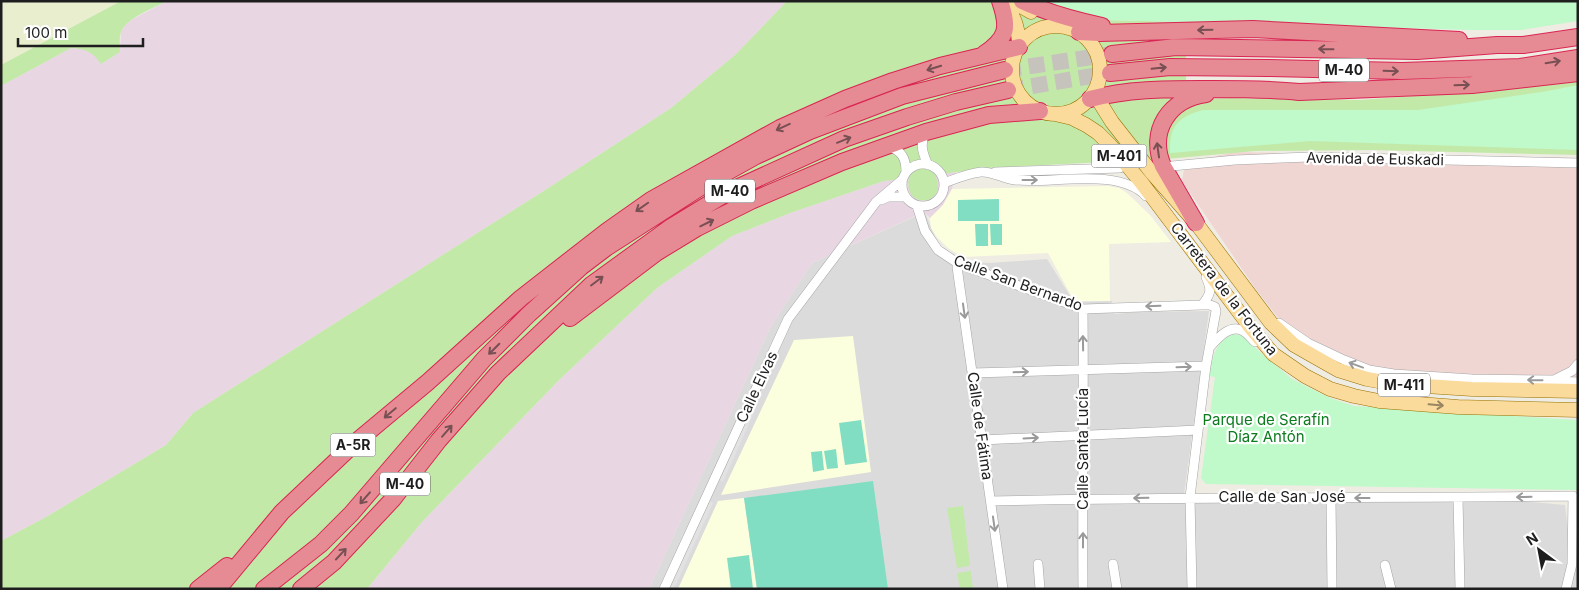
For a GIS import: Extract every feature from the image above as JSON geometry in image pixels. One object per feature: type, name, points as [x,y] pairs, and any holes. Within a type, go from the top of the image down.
[{"type":"highway","points":[[982,56],[998,43],[1004,32],[1005,16],[1001,1]]},
{"type":"highway","points":[[1022,1],[1038,9],[1064,17],[1134,32]]},
{"type":"highway","points":[[1079,32],[1253,29],[1431,38],[1497,45]]},
{"type":"highway","name":"M-40","points":[[1112,54],[1176,47],[1417,51],[1523,45],[1578,37]]},
{"type":"highway","points":[[428,382],[521,298],[607,231],[651,200],[716,162],[780,128],[845,99],[940,66],[1019,47]]},
{"type":"highway","name":"M-40","points":[[1110,73],[1170,67],[1402,72],[1520,67],[1578,58]]},
{"type":"highway","name":"M-40","points":[[264,589],[321,544],[351,514],[484,359],[529,314],[581,267],[606,248],[704,185],[756,156],[810,130],[902,96],[1005,70]]},
{"type":"highway","points":[[1093,96],[1127,91],[1172,88],[1299,92],[1472,85],[1578,72]]},
{"type":"highway","name":"M-40","points":[[303,588],[334,562],[393,499],[439,440],[498,374],[592,284],[671,227],[730,191],[801,158],[907,117],[956,102],[1008,90]]},
{"type":"highway","points":[[1196,224],[1159,156],[1158,136],[1167,115],[1183,102],[1203,94],[1273,90]]},
{"type":"highway","points":[[498,374],[522,360],[577,312],[656,253],[697,228],[760,197],[842,162],[926,132],[989,115],[1047,112]]},
{"type":"highway","name":"A-5R","points":[[221,585],[282,512],[356,442],[428,382],[466,355],[544,289],[581,267]]},
{"type":"highway","points":[[198,589],[232,561],[254,537],[282,512]]},
{"type":"main road","points":[[1001,1],[1014,16],[1017,25],[1019,47]]},
{"type":"main road","points":[[1012,1],[1035,15],[1079,32],[1091,43],[1099,58],[1100,74],[1093,96],[1076,109],[1062,114],[1047,112],[1031,106],[1024,100],[1014,83],[1013,64],[1019,47],[1036,31],[1048,27],[1061,26]]},
{"type":"main road","name":"Carretera de la Fortuna","points":[[1093,96],[1152,173],[1196,224],[1270,323],[1294,345],[1315,358],[1338,370],[1367,379],[1394,384],[1472,389],[1578,391]]},
{"type":"main road","name":"Carretera de la Fortuna","points":[[1047,112],[1072,118],[1098,133],[1110,145],[1142,182],[1251,328],[1273,354],[1305,376],[1330,389],[1378,401],[1458,407],[1578,410]]},
{"type":"street","points":[[926,132],[923,137],[922,146],[923,155],[928,165]]},
{"type":"street","points":[[885,146],[901,152],[905,160],[902,188],[905,197],[917,206],[924,206],[931,205],[941,196],[944,182],[939,171],[928,165],[916,165],[904,176]]},
{"type":"street","name":"Avenida de Euskadi","points":[[1172,166],[1235,160],[1310,157],[1575,165]]},
{"type":"street","points":[[944,182],[982,172],[1120,168]]},
{"type":"street","points":[[982,172],[1014,180],[1120,181],[1140,190],[1168,218]]},
{"type":"street","name":"Calle Elvas","points":[[664,589],[788,318],[876,202],[904,176]]},
{"type":"street","points":[[876,202],[888,197],[905,197]]},
{"type":"street","name":"Calle San Bernardo","points":[[917,206],[925,230],[938,250],[959,264],[1083,309],[1206,305]]},
{"type":"street","points":[[1192,589],[1190,497],[1206,366],[1216,312],[1215,307],[1206,305],[1211,286],[1194,252]]},
{"type":"street","name":"Calle de Fátima","points":[[959,264],[957,268],[1003,589]]},
{"type":"street","points":[[1256,305],[1308,342],[1369,370],[1435,377],[1578,382]]},
{"type":"street","name":"Calle Santa Lucía","points":[[1083,309],[1083,589]]},
{"type":"street","points":[[1209,348],[1222,334],[1239,329],[1273,354]]},
{"type":"street","points":[[1554,380],[1572,371],[1578,364]]},
{"type":"street","points":[[973,373],[1206,366]]},
{"type":"street","points":[[982,440],[1198,430]]},
{"type":"street","name":"Calle de San José","points":[[991,501],[1190,497],[1458,498],[1573,496],[1575,534]]},
{"type":"street","points":[[1331,498],[1332,589]]},
{"type":"street","points":[[1458,498],[1460,589]]},
{"type":"street","points":[[1566,589],[1575,563],[1575,534]]},
{"type":"street","points":[[1038,564],[1040,589]]},
{"type":"street","points":[[1114,564],[1117,589]]},
{"type":"street","points":[[1385,564],[1391,589]]},
{"type":"shaded area","points":[[1,1],[121,1],[1,65]]},
{"type":"shaded area","points":[[167,1],[787,1],[735,55],[671,108],[193,413],[166,445],[46,517],[1,541],[1,86],[71,48],[84,49],[91,52],[101,64],[120,52],[121,32],[125,25]]},
{"type":"shaded area","points":[[1234,152],[1578,158],[1578,387],[1344,367],[1295,340],[1255,288],[1182,181],[1184,169],[1200,160]]},
{"type":"shaded area","points":[[956,172],[952,189],[943,205],[930,218],[924,212],[812,263],[771,326],[649,589],[367,589],[421,523],[559,380],[657,288],[732,236],[793,212],[884,181]]},
{"type":"shaded area","points":[[1108,186],[1119,188],[1127,193],[1150,215],[1171,242],[1109,244],[1110,301],[1074,301],[1048,253],[963,257],[948,248],[931,228],[930,218],[943,205],[952,189]]},
{"type":"shaded area","points":[[925,212],[939,247],[959,257],[976,262],[990,263],[1047,259],[1074,302],[1112,301],[1115,314],[1209,311],[1183,502],[1456,495],[1565,505],[1572,564],[1578,561],[1578,589],[649,589],[771,326],[812,263]]},
{"type":"shaded area","points":[[853,336],[871,472],[721,495],[794,340]]},
{"type":"shaded area","points":[[752,406],[756,408],[723,482],[720,480]]},
{"type":"shaded area","points":[[744,498],[757,589],[678,589],[718,501]]},
{"type":"shaded area","points":[[710,501],[713,503],[674,589],[670,589]]},
{"type":"green space","points":[[121,1],[167,1],[128,22],[121,32],[120,52],[101,64],[89,52],[71,48],[1,86],[1,65]]},
{"type":"green space","points":[[787,1],[1041,1],[1105,20],[1186,22],[1186,104],[1204,99],[1231,98],[1359,100],[1455,93],[1578,78],[1578,155],[1371,150],[1256,151],[1166,159],[986,168],[935,175],[938,185],[936,193],[932,198],[925,201],[918,200],[912,196],[909,189],[909,178],[884,181],[793,212],[732,236],[657,288],[559,380],[421,523],[367,589],[1,589],[1,541],[46,517],[166,445],[193,413],[671,108],[735,55]]},
{"type":"green space","points":[[1041,1],[1578,1],[1578,21],[1521,30],[1473,30],[1105,20]]},
{"type":"green space","points":[[1578,85],[1578,150],[1310,141],[1170,153],[1173,129],[1187,116],[1203,110],[1418,110]]},
{"type":"green space","points":[[999,199],[999,221],[958,221],[958,200]]},
{"type":"green space","points":[[975,224],[988,224],[988,246],[976,246]]},
{"type":"green space","points":[[990,224],[1002,224],[1002,245],[991,245]]},
{"type":"green space","name":"Parque de Serafín Díaz Antón","points":[[1233,334],[1243,336],[1292,379],[1330,398],[1354,406],[1578,420],[1578,490],[1206,484],[1201,478],[1215,377],[1209,376],[1215,351],[1222,342]]},
{"type":"green space","points":[[861,420],[867,462],[845,465],[839,423]]},
{"type":"green space","points":[[836,449],[838,468],[827,469],[824,451]]},
{"type":"green space","points":[[822,451],[824,470],[813,472],[811,452]]},
{"type":"green space","points":[[873,481],[888,589],[757,589],[744,498]]},
{"type":"green space","points":[[963,506],[970,565],[957,568],[947,508]]},
{"type":"green space","points":[[749,555],[753,589],[731,589],[727,558]]},
{"type":"green space","points":[[971,571],[973,589],[960,589],[957,573]]},
{"type":"tunnel","points":[[1005,70],[1112,54]]},
{"type":"tunnel","points":[[1008,90],[1110,73]]}]
